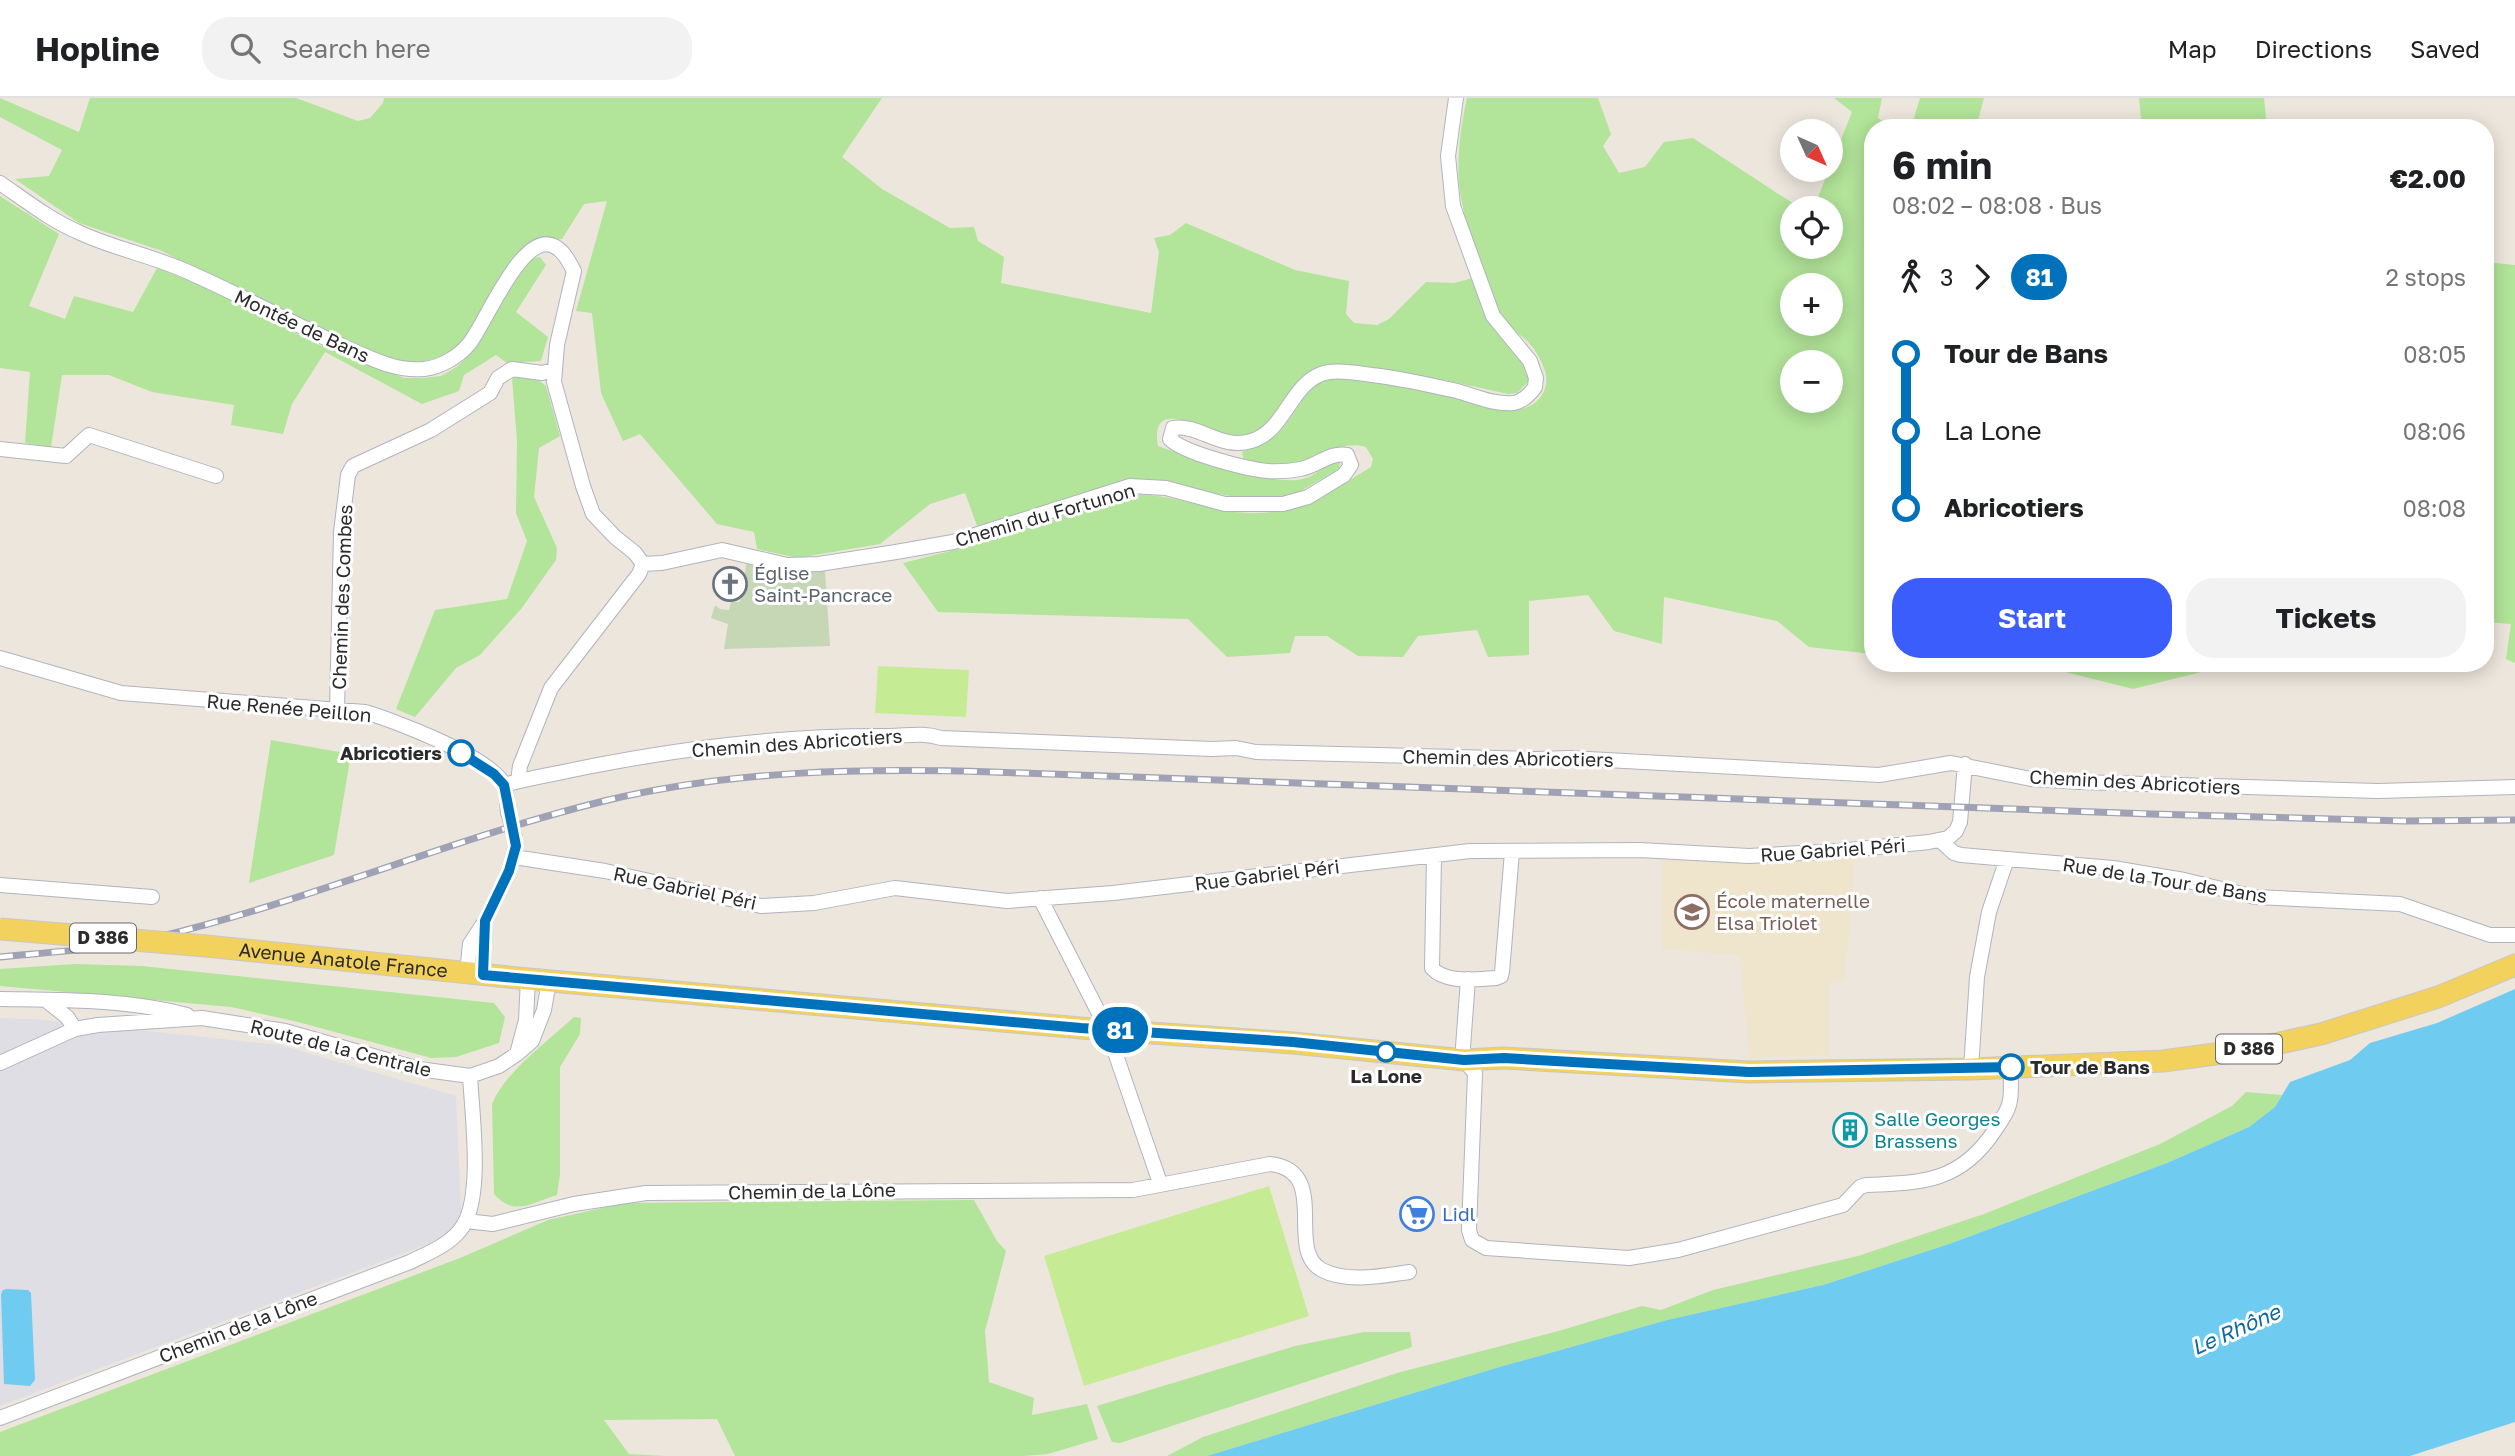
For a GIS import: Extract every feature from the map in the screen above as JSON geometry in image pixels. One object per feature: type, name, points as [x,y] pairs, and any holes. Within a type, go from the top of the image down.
[{"type":"main road","name":"Avenue Anatole France","points":[[0,929],[206,946],[538,980],[1107,1029],[1293,1042],[1464,1060],[1504,1058],[1749,1072],[1971,1069],[2162,1061],[2290,1041],[2389,1014],[2515,965]]},
{"type":"street","name":"Chemin du Fortunon","points":[[643,564],[662,563],[722,550],[787,565],[819,564],[884,554],[953,542],[1130,486],[1166,488],[1226,504],[1283,504],[1308,497],[1344,475],[1351,465],[1348,455],[1337,453],[1306,468],[1281,472],[1266,471],[1222,461],[1181,447],[1170,439],[1170,432],[1173,428],[1186,428],[1232,444],[1258,439],[1275,426],[1308,383],[1326,373],[1340,372],[1397,379],[1490,401],[1523,400],[1535,387],[1534,368],[1493,316],[1453,206],[1448,156],[1455,98]]},
{"type":"street","name":"Montée de Bans","points":[[0,183],[45,215],[77,232],[183,269],[296,325],[376,360],[402,368],[425,369],[450,361],[470,343],[518,262],[537,246],[554,246],[565,255],[574,271],[554,370]]},
{"type":"street","name":"Chemin des Combes","points":[[337,710],[341,532],[348,475],[353,466],[431,430],[490,393],[498,378],[512,369],[542,373],[554,370]]},
{"type":"street","points":[[475,974],[485,921],[514,857],[515,838],[508,812],[511,783],[551,688],[639,573],[643,564],[593,514],[554,382],[554,370]]},
{"type":"street","points":[[0,449],[65,456],[89,435],[216,476]]},
{"type":"street","name":"Rue Renée Peillon","points":[[0,658],[121,693],[365,712],[415,728],[511,783]]},
{"type":"street","name":"Chemin des Abricotiers","points":[[511,783],[618,761],[721,746],[845,735],[894,736],[902,733],[941,737],[1236,748],[1256,752],[1536,760],[1570,758],[1879,775],[1942,764],[1965,764],[2031,779],[2079,782],[2378,791],[2515,787]]},
{"type":"street","points":[[1941,841],[1953,835],[1958,828],[1965,764]]},
{"type":"street","name":"Rue Gabriel Péri","points":[[514,857],[605,871],[761,906],[814,903],[895,888],[996,900],[1113,893],[1469,851],[1640,850],[1749,856],[1854,850],[1941,841]]},
{"type":"street","name":"Rue de la Tour de Bans","points":[[1941,841],[1961,856],[2113,868],[2184,880],[2246,896],[2400,904],[2490,935],[2515,935]]},
{"type":"street","points":[[1434,856],[1432,968],[1436,973],[1468,979],[1496,978],[1501,976],[1502,972],[1512,852]]},
{"type":"street","points":[[1971,1069],[1977,977],[1989,912],[2007,859]]},
{"type":"street","points":[[0,885],[152,897]]},
{"type":"street","points":[[1040,898],[1107,1029],[1160,1183]]},
{"type":"street","points":[[1468,979],[1463,1047],[1464,1060],[1475,1073],[1469,1230],[1472,1240],[1486,1248],[1629,1258],[1678,1250],[1843,1205],[1860,1187],[1866,1185],[1908,1183],[1942,1176],[1979,1152],[1998,1125],[2010,1100],[2011,1067]]},
{"type":"street","points":[[517,1054],[538,980]]},
{"type":"street","name":"Route de la Centrale","points":[[0,1063],[75,1029],[202,1018],[285,1031],[419,1069],[470,1076],[499,1066],[532,1041],[540,1023],[538,980]]},
{"type":"street","points":[[0,999],[91,1001],[151,1006],[202,1018]]},
{"type":"street","points":[[46,1000],[67,1017],[75,1029]]},
{"type":"street","points":[[91,1001],[98,1025]]},
{"type":"street","points":[[466,1221],[472,1209],[474,1186],[470,1076]]},
{"type":"street","name":"Chemin de la Lône","points":[[0,1418],[410,1262],[442,1246],[463,1228],[466,1221],[493,1224],[574,1204],[646,1193],[1133,1190],[1270,1164],[1282,1165],[1300,1181],[1304,1194],[1307,1251],[1320,1269],[1343,1276],[1409,1272]]},
{"type":"shaded area","points":[[1855,856],[1845,981],[1830,984],[1830,1055],[1749,1058],[1740,955],[1662,949],[1663,860]]},
{"type":"shaded area","points":[[0,1018],[34,1019],[280,1045],[456,1096],[462,1231],[0,1406]]},
{"type":"green space","points":[[0,98],[79,132],[90,98],[296,98],[358,121],[370,118],[384,98],[882,98],[842,157],[882,189],[950,228],[974,227],[978,241],[1004,257],[1001,283],[1151,313],[1159,252],[1154,238],[1170,235],[1186,223],[1295,270],[1349,281],[1346,314],[1354,323],[1377,325],[1389,319],[1426,282],[1454,283],[1473,278],[1528,370],[1529,381],[1517,393],[1508,394],[1449,381],[1350,365],[1330,366],[1275,420],[1250,435],[1239,438],[1228,436],[1172,419],[1163,421],[1158,430],[1158,446],[1254,476],[1292,480],[1306,478],[1334,461],[1340,463],[1339,469],[1299,492],[1275,499],[1249,499],[1155,480],[979,531],[965,493],[930,504],[880,544],[797,558],[757,549],[754,532],[717,524],[640,434],[623,441],[601,393],[592,313],[576,311],[607,201],[584,204],[562,239],[539,240],[470,333],[450,354],[418,363],[391,360],[298,320],[162,251],[79,223],[15,179],[49,176],[62,150],[0,117]]},
{"type":"green space","points":[[1467,98],[1598,98],[1611,134],[1603,146],[1619,173],[1645,167],[1664,142],[1693,138],[1782,196],[1780,259],[1843,259],[1843,196],[1818,196],[1824,182],[1843,182],[1843,134],[1852,112],[1834,98],[1882,98],[1880,119],[1864,119],[1864,653],[1809,647],[1777,621],[1664,597],[1662,644],[1614,631],[1588,595],[1529,601],[1529,655],[1488,657],[1477,630],[1418,636],[1403,657],[1358,656],[1327,636],[1295,636],[1290,653],[1227,657],[1188,619],[938,612],[903,563],[982,543],[1124,496],[1152,495],[1222,510],[1257,513],[1292,508],[1323,496],[1371,467],[1373,459],[1366,447],[1346,446],[1298,465],[1288,466],[1244,462],[1242,452],[1264,443],[1278,433],[1311,389],[1327,379],[1385,382],[1509,410],[1528,407],[1539,399],[1545,388],[1546,375],[1532,346],[1502,318],[1488,289],[1469,233],[1459,172],[1460,140]]},
{"type":"green space","points":[[1920,98],[1984,98],[1978,119],[1914,119]]},
{"type":"green space","points":[[2139,98],[2264,98],[2266,119],[2141,119]]},
{"type":"green space","points":[[0,196],[59,234],[29,306],[65,319],[74,296],[133,312],[157,268],[205,287],[317,344],[404,378],[441,376],[458,366],[474,350],[512,281],[530,259],[540,257],[546,265],[516,312],[548,337],[541,361],[507,363],[496,355],[464,375],[459,391],[422,404],[325,352],[292,404],[283,434],[231,425],[234,405],[152,392],[109,375],[62,375],[51,447],[25,443],[30,372],[0,368]]},
{"type":"green space","points":[[2494,263],[2515,265],[2515,663],[2506,659],[2511,624],[2494,623]]},
{"type":"green space","points":[[524,375],[537,379],[546,386],[560,436],[539,448],[534,497],[557,548],[556,560],[521,609],[480,655],[456,668],[415,717],[396,709],[435,610],[507,599],[527,541],[516,513],[517,441],[512,378]]},
{"type":"green space","points":[[747,560],[798,574],[825,570],[830,646],[724,649],[728,624],[711,618],[715,605],[729,610],[731,602],[740,602]]},
{"type":"green space","points":[[878,666],[969,670],[966,717],[875,713]]},
{"type":"green space","points":[[2065,672],[2201,672],[2133,689]]},
{"type":"green space","points":[[271,740],[351,754],[334,855],[249,883]]},
{"type":"green space","points":[[75,964],[142,966],[494,1003],[505,1017],[499,1043],[456,1057],[431,1058],[231,1007],[0,986],[0,969]]},
{"type":"green space","points":[[574,1017],[581,1018],[580,1034],[560,1067],[560,1174],[557,1195],[523,1206],[509,1205],[494,1194],[492,1104],[517,1069]]},
{"type":"green space","points":[[2246,1092],[2282,1095],[2275,1107],[2249,1127],[2167,1163],[1949,1244],[1823,1285],[1667,1320],[1496,1368],[1207,1456],[1167,1456],[1203,1437],[1397,1373],[1555,1332],[1642,1306],[1661,1310],[1713,1290],[1858,1256],[1984,1214],[2160,1144],[2232,1106]]},
{"type":"green space","points":[[1269,1186],[1309,1316],[1084,1386],[1044,1256]]},
{"type":"green space","points":[[974,1200],[997,1241],[1006,1251],[985,1331],[989,1382],[1034,1398],[1032,1415],[1087,1404],[1098,1439],[1048,1454],[1024,1456],[735,1456],[717,1419],[604,1420],[629,1454],[665,1456],[0,1456],[0,1432],[460,1258],[548,1220],[625,1203]]},
{"type":"green space","points":[[1364,1332],[1410,1332],[1412,1347],[1120,1443],[1112,1442],[1097,1406],[1295,1346]]},
{"type":"water","name":"Le Rhône","points":[[2515,989],[2515,1422],[2410,1456],[1207,1456],[1496,1368],[1667,1320],[1823,1285],[1949,1244],[2167,1163],[2249,1127],[2275,1107],[2290,1082],[2350,1060],[2370,1043],[2437,1023]]},
{"type":"water","points":[[7,1289],[28,1290],[31,1293],[35,1380],[30,1386],[4,1384],[1,1294]]},
{"type":"railway","points":[[0,957],[99,947],[158,937],[270,906],[492,833],[604,801],[700,783],[797,773],[895,770],[993,772],[2151,814],[2405,821],[2515,820]]},
{"type":"bus line","name":"81","points":[[461,753],[494,774],[504,785],[516,846],[509,871],[485,921],[483,975],[1081,1028],[1293,1042],[1464,1060],[1504,1058],[1749,1072],[2011,1067]]},
{"type":"place","name":"Église Saint-Pancrace","points":[[730,584]]},
{"type":"place","name":"Abricotiers","points":[[461,753]]},
{"type":"place","name":"École maternelle Elsa Triolet","points":[[1692,912]]},
{"type":"place","name":"La Lone","points":[[1386,1052]]},
{"type":"place","name":"Tour de Bans","points":[[2011,1067]]},
{"type":"place","name":"Salle Georges Brassens","points":[[1850,1130]]},
{"type":"place","name":"Lidl","points":[[1417,1214]]}]
